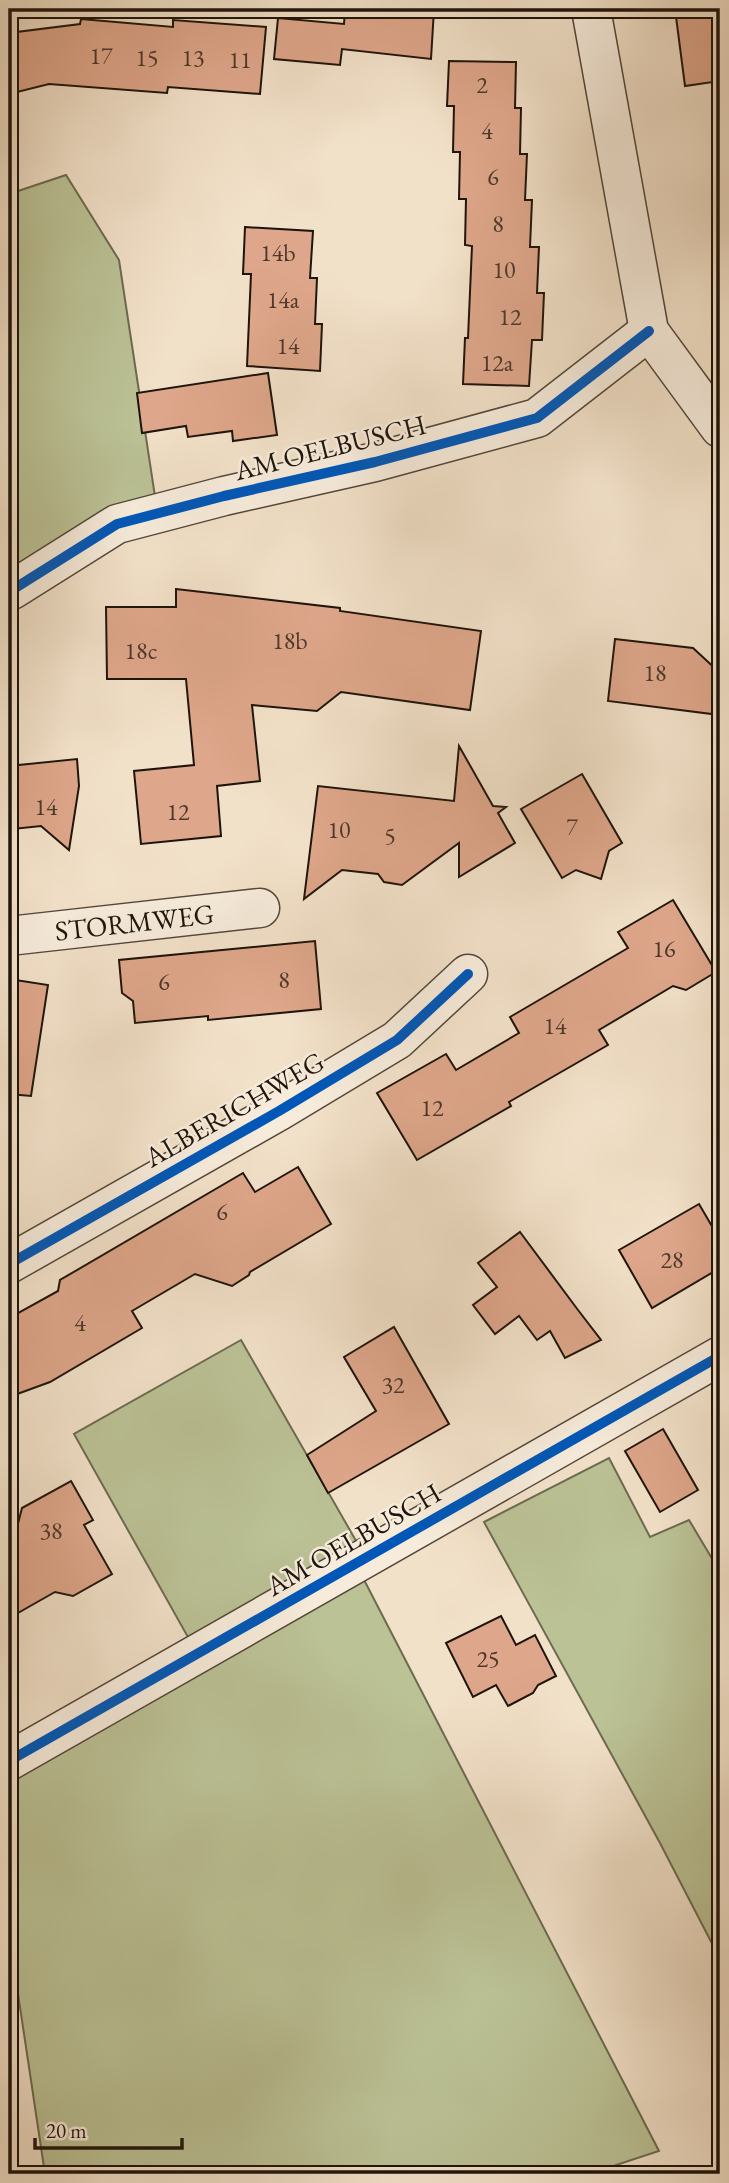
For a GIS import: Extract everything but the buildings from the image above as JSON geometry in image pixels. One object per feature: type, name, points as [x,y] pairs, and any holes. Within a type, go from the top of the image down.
[{"type":"street","points":[[591,9],[649,331],[720,428]]},
{"type":"street","name":"AM OELBUSCH","points":[[10,592],[117,524],[224,496],[375,462],[537,418],[649,331]]},
{"type":"street","name":"STORMWEG","points":[[9,936],[260,908]]},
{"type":"street","name":"ALBERICHWEG","points":[[9,1264],[279,1111],[397,1040],[468,974]]},
{"type":"street","name":"AM OELBUSCH","points":[[9,1761],[720,1356]]},
{"type":"green space","points":[[66,175],[119,260],[156,503],[9,574],[9,194]]},
{"type":"green space","points":[[241,1340],[359,1546],[189,1639],[74,1434]]},
{"type":"green space","points":[[609,1458],[650,1537],[689,1520],[720,1572],[720,1959],[660,1843],[484,1522]]},
{"type":"green space","points":[[361,1574],[659,2151],[589,2174],[45,2174],[9,1943],[9,1779]]},
{"type":"cycle path","points":[[12,590],[117,524],[224,496],[375,462],[537,418],[649,331]]},
{"type":"cycle path","points":[[9,1264],[279,1111],[397,1040],[468,974]]},
{"type":"cycle path","points":[[9,1761],[720,1356]]}]
